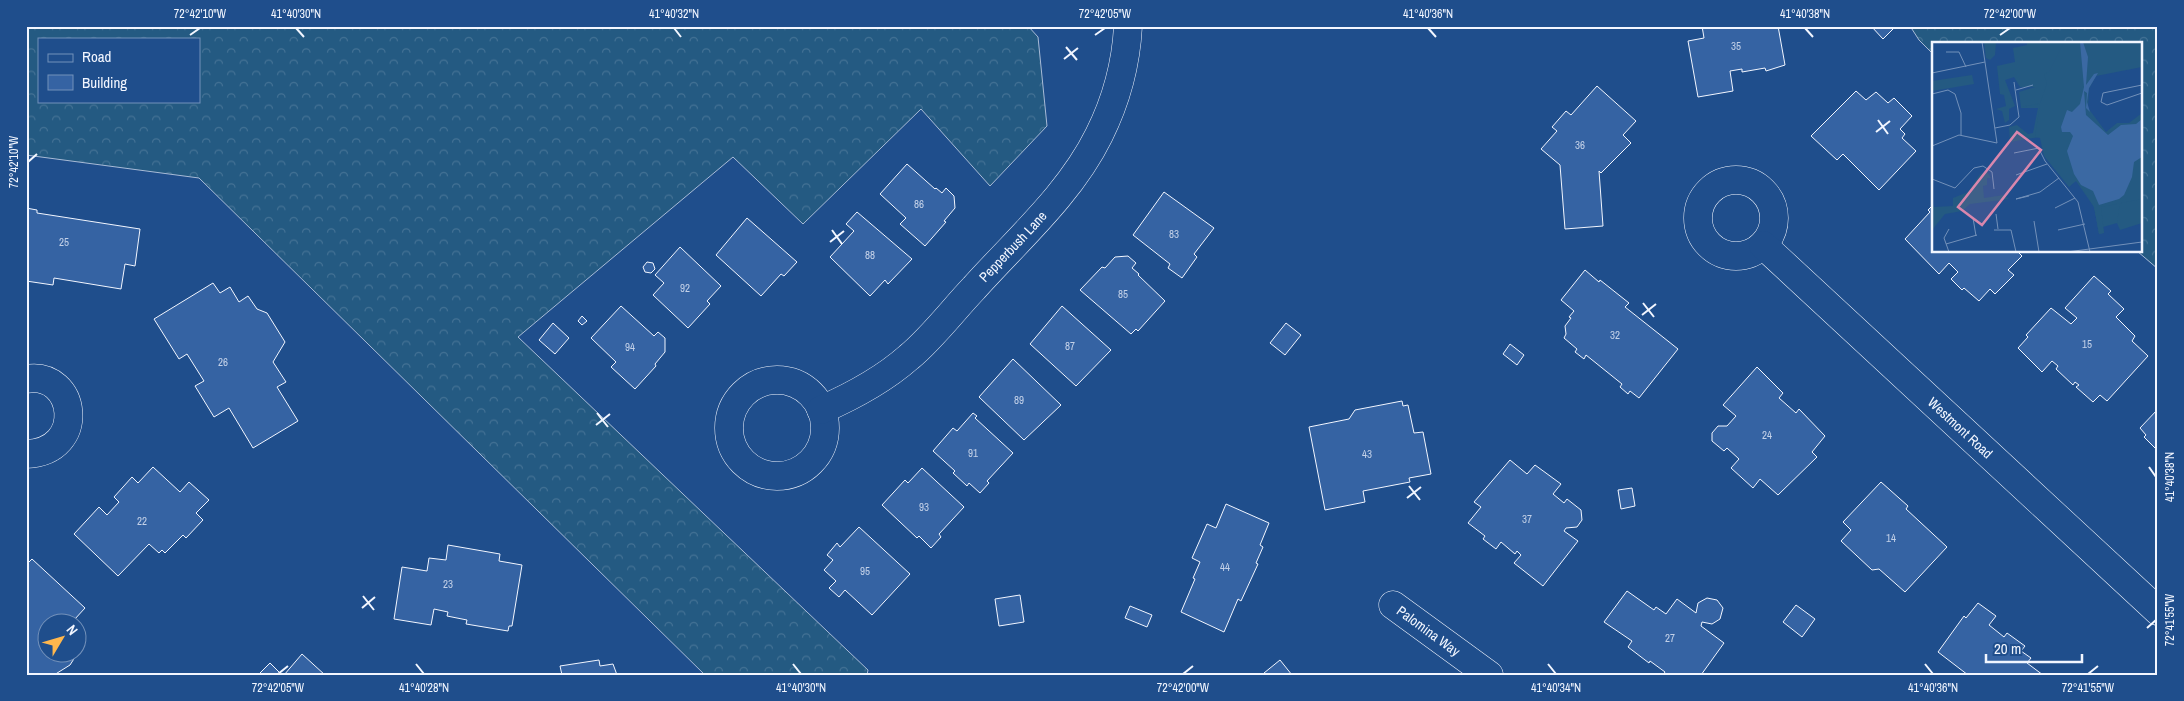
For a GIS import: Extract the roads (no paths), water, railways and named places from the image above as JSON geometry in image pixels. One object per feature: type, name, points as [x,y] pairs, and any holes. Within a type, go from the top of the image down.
[{"type":"street","name":"Pepperbush Lane","points":[[821,410],[878,381],[910,356],[1049,206],[1078,171],[1098,136],[1115,100],[1127,54],[1128,26]]},
{"type":"street","name":"Westmont Road","points":[[1763,245],[2158,611]]},
{"type":"street","points":[[26,379],[42,380],[53,384],[61,392],[68,404],[70,417],[67,430],[61,440],[50,449],[26,454]]},
{"type":"street","name":"Palomina Way","points":[[1393,605],[1488,675]]}]
